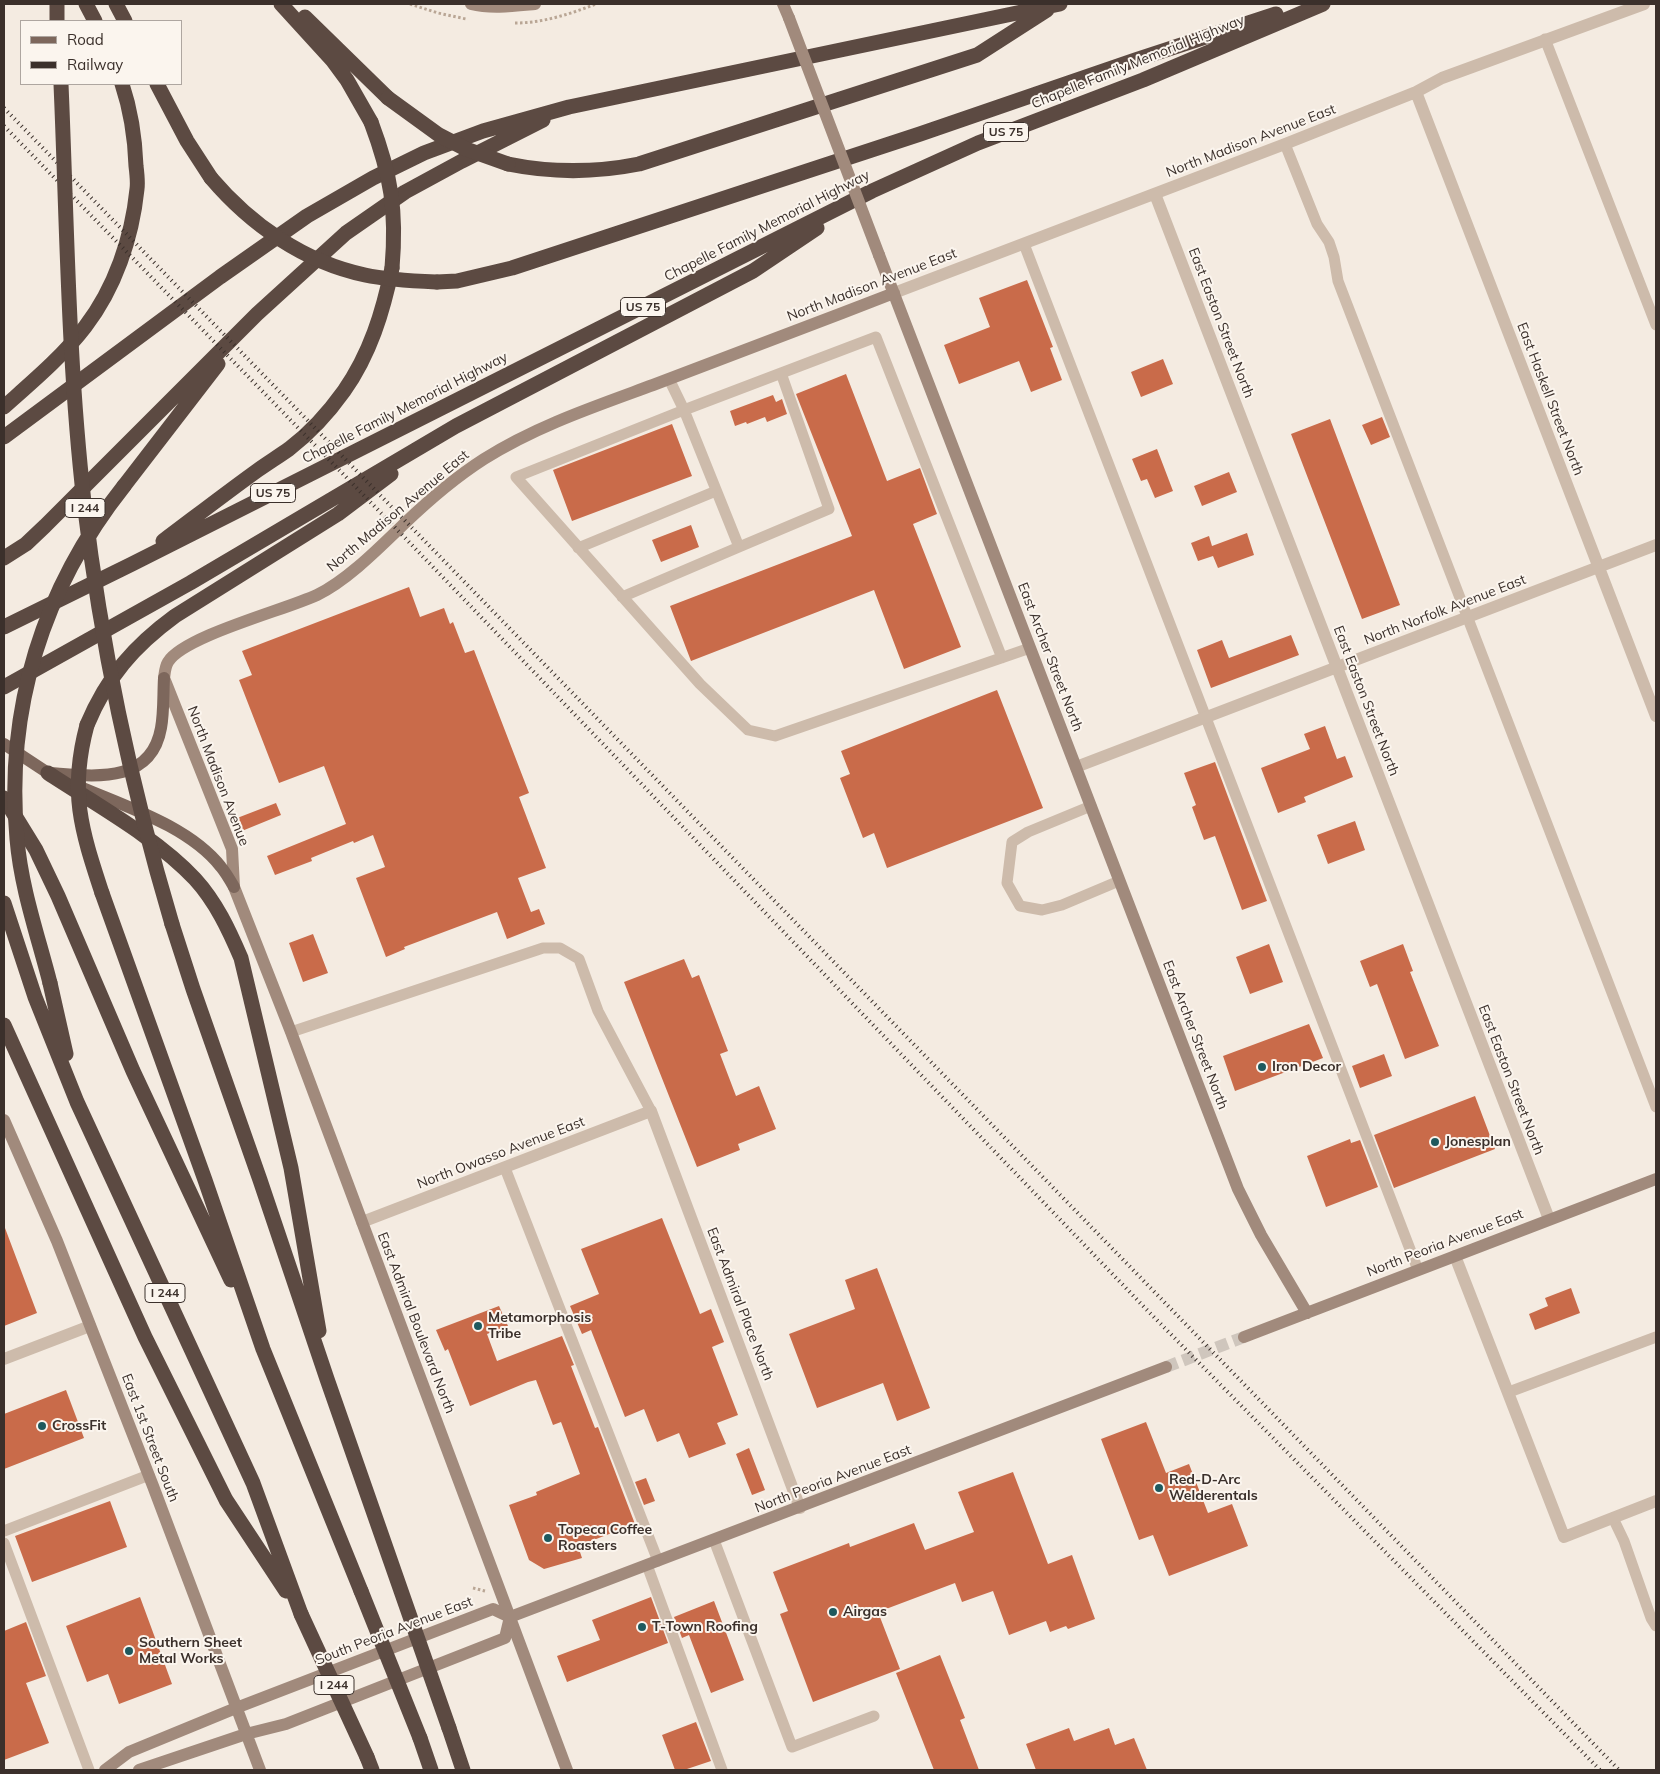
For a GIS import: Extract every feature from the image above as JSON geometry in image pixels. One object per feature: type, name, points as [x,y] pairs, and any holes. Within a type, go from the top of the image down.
[{"type":"highway","points":[[57,4],[58,20]]},
{"type":"highway","points":[[86,4],[94,20]]},
{"type":"highway","points":[[116,4],[124,20]]},
{"type":"highway","points":[[132,564],[259,469],[289,449],[327,413],[359,368],[373,339],[381,315],[392,268],[394,221],[391,186],[384,158],[371,122],[359,98],[343,74],[281,4]]},
{"type":"highway","points":[[292,4],[388,98],[439,135],[466,149],[508,164],[544,170],[582,171],[639,164],[977,55],[1057,4]]},
{"type":"highway","points":[[4,437],[220,277],[307,216],[348,192],[424,154],[483,131],[569,107],[1057,4]]},
{"type":"highway","points":[[159,85],[187,141],[212,178],[244,214],[262,228],[317,259],[364,275],[438,282],[458,281],[512,268],[1308,4]]},
{"type":"highway","name":"Chapelle Family Memorial Highway","points":[[132,564],[872,191],[978,143],[1143,80],[1323,4]]},
{"type":"highway","name":"I 244","points":[[60,85],[72,355],[84,501],[100,613],[129,763],[157,872],[193,990],[463,1770]]},
{"type":"highway","points":[[4,407],[55,361],[86,326],[101,303],[117,272],[126,245],[137,187],[135,148],[130,114],[122,85]]},
{"type":"highway","points":[[4,558],[26,544],[45,526],[257,314],[346,233],[405,192],[569,107]]},
{"type":"highway","points":[[4,687],[190,583],[456,426],[753,271],[872,191]]},
{"type":"highway","points":[[77,1102],[50,983],[30,908],[17,840],[15,759],[20,715],[34,652],[46,617],[76,558],[104,511],[257,314]]},
{"type":"highway","points":[[263,1349],[202,1170],[84,838],[78,797],[78,765],[87,724],[100,696],[130,655],[153,632],[175,616],[338,514],[456,426]]},
{"type":"highway","name":"US 75","points":[[4,626],[132,564]]},
{"type":"highway","points":[[48,773],[119,819],[175,859],[197,881],[216,907],[242,958],[291,1168],[327,1379]]},
{"type":"highway","points":[[4,798],[36,850],[58,896],[133,1071],[263,1349],[432,1770]]},
{"type":"highway","name":"I 244","points":[[4,903],[35,997],[77,1102],[252,1483],[301,1614],[369,1764]]},
{"type":"highway","points":[[4,1025],[145,1337],[226,1500],[301,1614]]},
{"type":"highway","points":[[4,1042],[20,1061]]},
{"type":"main road","points":[[48,773],[114,775],[142,762],[151,753],[161,729],[164,678]]},
{"type":"main road","points":[[4,744],[48,773],[168,825],[197,844],[220,866],[234,887]]},
{"type":"street","points":[[471,4],[478,6],[535,4]]},
{"type":"street","name":"East Archer Street North","points":[[783,4],[1238,1189],[1261,1236],[1306,1313]]},
{"type":"street","name":"North Madison Avenue East","points":[[164,678],[168,662],[184,648],[202,638],[318,594],[343,578],[430,500],[484,459],[548,425],[1285,144],[1416,92],[1442,78],[1644,4]]},
{"type":"street","name":"East Haskell Street North","points":[[1416,92],[1656,716]]},
{"type":"street","name":"East Easton Street North","points":[[1156,194],[1549,1220]]},
{"type":"street","name":"North Norfolk Avenue East","points":[[1076,767],[1656,545]]},
{"type":"street","name":"North Madison Avenue","points":[[164,678],[232,849],[234,887]]},
{"type":"street","name":"East Admiral Boulevard North","points":[[234,887],[291,1032],[567,1770]]},
{"type":"street","name":"North Owasso Avenue East","points":[[362,1222],[651,1111]]},
{"type":"street","name":"East Admiral Place North","points":[[651,1111],[800,1508]]},
{"type":"street","name":"East 1st Street South","points":[[4,1120],[57,1241],[149,1475],[260,1770]]},
{"type":"street","name":"North Peoria Avenue East","points":[[1244,1337],[1656,1179]]},
{"type":"street","points":[[1455,1256],[1564,1537],[1656,1501]]},
{"type":"street","points":[[4,1359],[90,1326]]},
{"type":"street","name":"North Peoria Avenue East","points":[[510,1617],[1166,1367]]},
{"type":"street","name":"South Peoria Avenue East","points":[[105,1770],[129,1752],[236,1708],[494,1609],[510,1617]]},
{"type":"street","points":[[139,1770],[246,1734],[286,1724],[505,1638],[510,1617]]},
{"type":"lane","points":[[1545,39],[1656,325]]},
{"type":"lane","points":[[1285,144],[1317,224],[1329,242],[1338,281],[1656,1106]]},
{"type":"lane","points":[[1024,244],[1418,1270]]},
{"type":"lane","points":[[1002,658],[876,338],[684,410],[516,477],[700,684],[748,730],[775,736],[1002,658],[1030,648]]},
{"type":"lane","points":[[622,597],[829,509],[781,373]]},
{"type":"lane","points":[[669,379],[684,410],[739,547]]},
{"type":"lane","points":[[578,548],[716,491]]},
{"type":"lane","points":[[1090,806],[1028,832],[1012,842],[1007,883],[1020,906],[1042,910],[1119,881]]},
{"type":"lane","points":[[291,1032],[543,948],[560,948],[579,958],[598,1011],[651,1111]]},
{"type":"lane","points":[[505,1168],[652,1563],[722,1770]]},
{"type":"lane","points":[[1509,1392],[1656,1337]]},
{"type":"lane","points":[[4,1531],[149,1475]]},
{"type":"lane","points":[[1613,1518],[1624,1541],[1656,1626]]},
{"type":"lane","points":[[714,1540],[792,1747],[874,1716]]},
{"type":"lane","points":[[4,1543],[89,1770]]},
{"type":"path","points":[[580,10],[596,4]]},
{"type":"path","points":[[473,1588],[487,1591]]},
{"type":"building","points":[[1027,280],[1053,347],[1050,348],[1062,380],[1031,392],[1019,361],[959,384],[944,345],[990,327],[979,298]]},
{"type":"building","points":[[1163,359],[1173,384],[1141,397],[1131,372]]},
{"type":"building","points":[[846,374],[887,481],[920,468],[937,514],[913,524],[961,647],[904,669],[874,590],[691,661],[670,606],[852,536],[796,394]]},
{"type":"building","points":[[773,395],[776,402],[782,399],[787,414],[767,422],[765,417],[747,424],[746,422],[735,426],[730,411]]},
{"type":"building","points":[[1382,417],[1390,437],[1371,445],[1362,425]]},
{"type":"building","points":[[1330,419],[1400,605],[1362,619],[1291,434]]},
{"type":"building","points":[[672,424],[692,476],[572,521],[553,470]]},
{"type":"building","points":[[1157,449],[1173,491],[1155,498],[1147,479],[1141,481],[1132,459]]},
{"type":"building","points":[[1229,472],[1237,492],[1202,506],[1194,486]]},
{"type":"building","points":[[691,525],[699,547],[661,562],[652,540]]},
{"type":"building","points":[[1247,533],[1254,555],[1218,568],[1213,556],[1198,561],[1191,543],[1209,536],[1212,546]]},
{"type":"building","points":[[409,587],[420,617],[444,608],[450,624],[453,622],[465,653],[474,650],[529,793],[519,797],[546,868],[518,878],[531,912],[539,909],[545,924],[507,939],[497,912],[404,947],[405,949],[386,957],[356,878],[385,867],[373,835],[311,858],[312,861],[275,875],[267,856],[346,824],[324,766],[279,783],[239,680],[252,675],[242,651]]},
{"type":"building","points":[[1291,635],[1299,655],[1211,688],[1197,650],[1222,640],[1229,658]]},
{"type":"building","points":[[997,690],[1043,808],[887,868],[874,833],[863,838],[840,778],[850,774],[841,751]]},
{"type":"building","points":[[1325,726],[1337,759],[1345,756],[1353,777],[1304,797],[1306,802],[1278,813],[1261,768],[1310,749],[1304,734]]},
{"type":"building","points":[[1215,762],[1267,901],[1242,910],[1215,836],[1204,840],[1192,807],[1196,805],[1184,773]]},
{"type":"building","points":[[276,803],[281,815],[237,833],[232,820]]},
{"type":"building","points":[[1355,821],[1365,850],[1328,864],[1317,835]]},
{"type":"building","points":[[313,934],[328,973],[303,982],[289,943]]},
{"type":"building","points":[[1269,944],[1283,982],[1250,994],[1236,957]]},
{"type":"building","points":[[1403,944],[1413,971],[1410,972],[1439,1046],[1405,1059],[1377,984],[1370,987],[1360,961]]},
{"type":"building","points":[[684,959],[692,978],[699,975],[728,1051],[720,1054],[736,1096],[759,1086],[776,1129],[738,1144],[740,1150],[697,1167],[624,982]]},
{"type":"building","name":"Iron Decor","points":[[1309,1024],[1323,1058],[1235,1091],[1223,1056]]},
{"type":"building","points":[[1384,1054],[1392,1076],[1360,1088],[1352,1066]]},
{"type":"building","name":"Jonesplan","points":[[1475,1096],[1495,1149],[1394,1188],[1374,1135]]},
{"type":"building","points":[[1350,1139],[1351,1143],[1360,1140],[1378,1187],[1326,1207],[1307,1156]]},
{"type":"building","points":[[662,1218],[700,1314],[711,1309],[724,1342],[712,1347],[738,1415],[717,1423],[726,1444],[689,1458],[679,1433],[657,1442],[644,1409],[625,1417],[591,1330],[582,1334],[570,1306],[599,1294],[581,1249]]},
{"type":"building","points":[[4,1229],[37,1313],[4,1326]]},
{"type":"building","points":[[877,1268],[930,1408],[897,1421],[883,1383],[817,1408],[789,1334],[855,1309],[845,1280]]},
{"type":"building","points":[[1571,1288],[1580,1313],[1535,1330],[1529,1314],[1548,1306],[1545,1298]]},
{"type":"building","points":[[499,1306],[508,1326],[487,1334],[497,1361],[562,1336],[574,1365],[571,1366],[595,1428],[598,1427],[635,1524],[578,1546],[582,1558],[544,1569],[529,1560],[509,1505],[537,1495],[536,1492],[580,1474],[561,1422],[553,1425],[536,1380],[470,1406],[448,1349],[445,1351],[436,1330]]},
{"type":"building","name":"CrossFit","points":[[66,1390],[84,1438],[4,1469],[4,1414]]},
{"type":"building","name":"Red-D-Arc Welderentals","points":[[1146,1422],[1166,1473],[1189,1464],[1208,1513],[1232,1504],[1248,1546],[1169,1576],[1153,1535],[1139,1540],[1101,1439]]},
{"type":"building","points":[[749,1448],[765,1490],[752,1495],[736,1454]]},
{"type":"building","points":[[1013,1472],[1048,1564],[1072,1555],[1095,1619],[1068,1629],[1066,1626],[1050,1632],[1046,1621],[1009,1635],[993,1591],[962,1602],[955,1583],[878,1612],[900,1669],[813,1702],[780,1614],[788,1611],[773,1572],[849,1543],[850,1547],[914,1523],[925,1550],[974,1532],[958,1492]]},
{"type":"building","points":[[646,1478],[655,1501],[644,1505],[635,1482]]},
{"type":"building","points":[[110,1501],[127,1547],[32,1582],[15,1536]]},
{"type":"building","name":"Southern Sheet Metal Works","points":[[140,1597],[172,1684],[119,1704],[108,1674],[87,1682],[66,1626]]},
{"type":"building","points":[[651,1597],[668,1643],[567,1682],[557,1656],[600,1640],[592,1620]]},
{"type":"building","points":[[714,1601],[744,1680],[711,1693],[689,1635],[682,1638],[674,1617]]},
{"type":"building","points":[[26,1622],[46,1676],[26,1683],[49,1743],[4,1760],[4,1631]]},
{"type":"building","points":[[940,1655],[965,1718],[960,1720],[979,1770],[934,1770],[896,1673]]},
{"type":"building","points":[[696,1722],[711,1761],[684,1770],[675,1770],[662,1735]]},
{"type":"building","points":[[1069,1728],[1074,1741],[1109,1728],[1115,1745],[1134,1738],[1147,1770],[1036,1770],[1026,1744]]},
{"type":"tunnel","points":[[1166,1367],[1244,1337]]},
{"type":"railway","points":[[4,108],[1619,1770]]},
{"type":"railway","points":[[4,126],[383,515],[1147,1310],[1600,1770]]},
{"type":"place","name":"Iron Decor","points":[[1262,1067]]},
{"type":"place","name":"Jonesplan","points":[[1435,1142]]},
{"type":"place","name":"Metamorphosis Tribe","points":[[478,1326]]},
{"type":"place","name":"CrossFit","points":[[42,1426]]},
{"type":"place","name":"Red-D-Arc Welderentals","points":[[1159,1488]]},
{"type":"place","name":"Topeca Coffee Roasters","points":[[548,1538]]},
{"type":"place","name":"Airgas","points":[[833,1612]]},
{"type":"place","name":"T-Town Roofing","points":[[642,1627]]},
{"type":"place","name":"Southern Sheet Metal Works","points":[[129,1651]]}]
